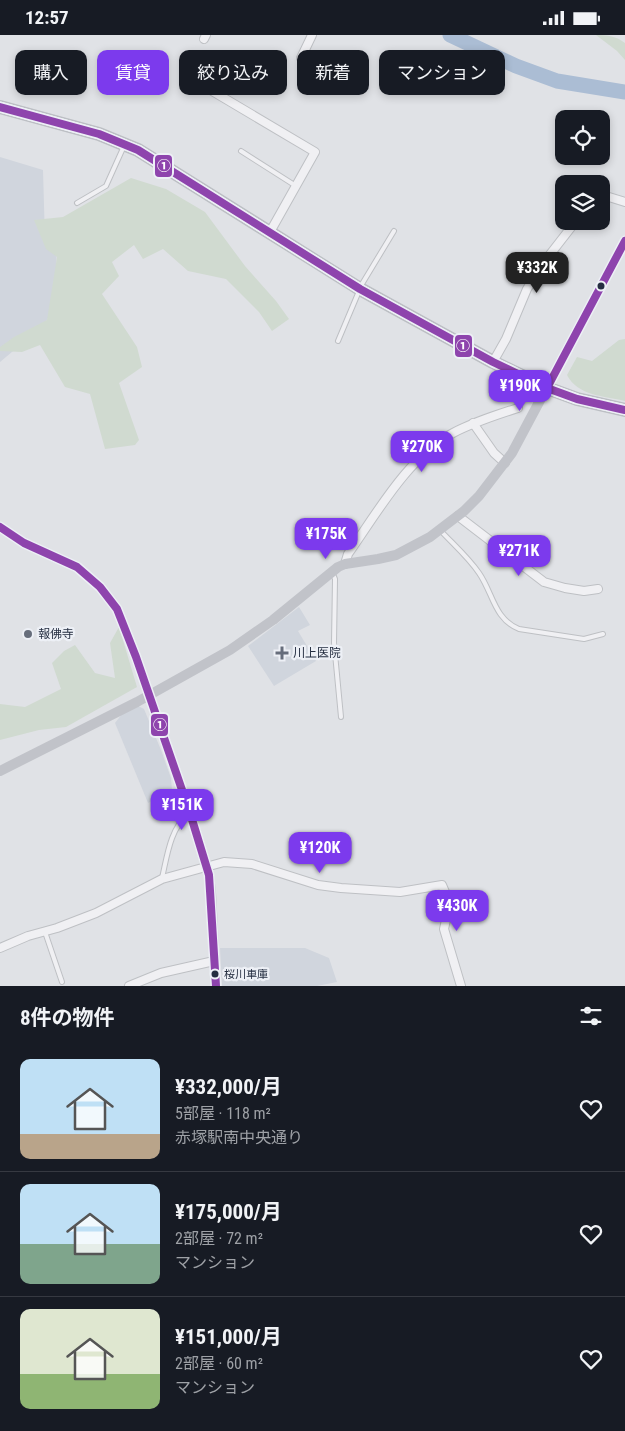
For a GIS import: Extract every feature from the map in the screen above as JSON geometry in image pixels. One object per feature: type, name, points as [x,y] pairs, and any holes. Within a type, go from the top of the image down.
[{"type":"main road","points":[[0,107],[100,134],[124,144],[165,166],[360,289],[493,362],[547,388],[588,403],[625,410]]},
{"type":"street","points":[[304,50],[312,35]]},
{"type":"street","points":[[219,95],[315,152],[270,232]]},
{"type":"street","points":[[610,197],[625,203]]},
{"type":"street","points":[[493,362],[506,339],[527,289],[541,266],[569,230]]},
{"type":"street","points":[[0,771],[148,695],[230,650],[273,620],[332,571],[345,565],[396,555],[410,549],[458,516],[479,496],[505,463],[625,241]]},
{"type":"street","points":[[345,565],[346,559],[354,546],[401,480],[416,463],[443,439],[472,423],[518,408]]},
{"type":"street","points":[[472,423],[494,453],[505,463]]},
{"type":"street","points":[[458,516],[544,582],[584,591],[598,589]]},
{"type":"street","points":[[0,527],[24,543],[77,567],[89,576],[111,598],[126,629],[207,867],[211,892],[216,986]]},
{"type":"street","points":[[0,948],[96,913],[162,879],[224,862],[252,864],[318,885],[400,892],[442,885],[449,906],[444,929],[461,986]]},
{"type":"street","points":[[129,986],[161,973],[214,961]]},
{"type":"lane","points":[[77,203],[106,186],[124,144]]},
{"type":"lane","points":[[241,151],[296,186]]},
{"type":"lane","points":[[338,341],[360,289],[394,231]]},
{"type":"lane","points":[[440,530],[470,560],[481,575],[497,611],[509,625],[519,629],[584,639],[603,635]]},
{"type":"lane","points":[[332,571],[334,579],[334,643],[341,717]]},
{"type":"lane","points":[[162,879],[174,833],[184,817],[190,813]]},
{"type":"lane","points":[[45,932],[62,982]]},
{"type":"shaded area","points":[[596,35],[612,36],[625,43],[625,60],[617,51]]},
{"type":"shaded area","points":[[0,157],[43,170],[45,240],[57,242],[55,306],[44,325],[0,362]]},
{"type":"shaded area","points":[[131,178],[166,189],[205,212],[245,266],[289,319],[272,331],[259,312],[226,279],[188,271],[163,249],[143,259],[134,245],[112,262],[119,276],[102,294],[137,347],[142,367],[119,383],[139,440],[135,445],[105,449],[90,394],[65,387],[40,345],[22,352],[0,351],[0,347],[14,337],[47,320],[57,257],[46,249],[34,220],[63,217]]},
{"type":"shaded area","points":[[625,339],[625,401],[585,391],[572,382],[567,375],[577,357],[592,361],[619,340]]},
{"type":"shaded area","name":"川上医院","points":[[299,607],[310,625],[298,631],[316,661],[274,686],[248,646]]},
{"type":"shaded area","points":[[119,627],[137,687],[66,727],[39,730],[0,740],[0,704],[25,707],[61,689],[52,663],[64,651],[75,645],[95,673],[115,678],[110,643]]},
{"type":"shaded area","points":[[138,706],[144,709],[171,778],[172,790],[148,803],[115,723],[122,714]]},
{"type":"shaded area","points":[[220,948],[305,948],[329,958],[337,982],[317,986],[222,986]]},
{"type":"waterway","points":[[450,35],[516,66],[557,81],[625,92]]},
{"type":"transit line","name":"①","points":[[0,107],[99,134],[138,150],[360,289],[493,362],[547,388],[577,399],[625,410]]},
{"type":"transit line","name":"①","points":[[547,388],[625,241]]},
{"type":"transit line","name":"①","points":[[0,527],[24,543],[77,567],[100,587],[117,609],[136,657],[190,813],[209,875],[216,986]]},
{"type":"place","name":"報佛寺","points":[[28,634]]},
{"type":"place","name":"川上医院","points":[[282,653]]},
{"type":"place","name":"桜川車庫","points":[[215,974]]}]
